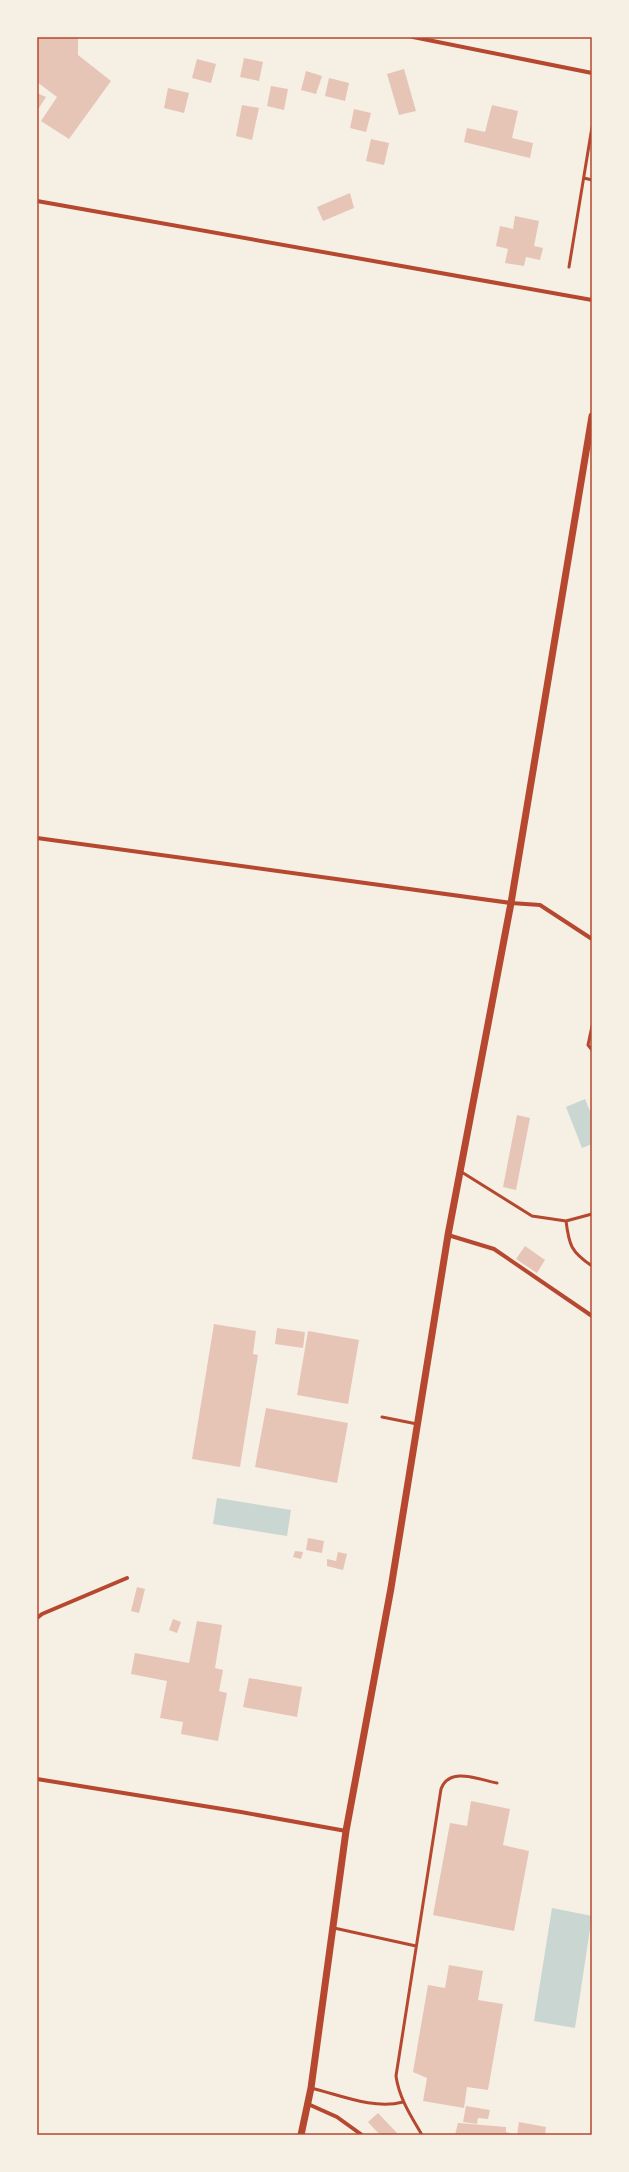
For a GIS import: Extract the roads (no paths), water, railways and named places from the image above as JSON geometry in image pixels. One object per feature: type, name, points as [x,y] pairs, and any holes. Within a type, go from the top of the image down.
[{"type":"street","points":[[413,37],[592,73]]},
{"type":"street","points":[[37,201],[592,300]]},
{"type":"street","points":[[301,2135],[311,2088],[346,1831],[391,1588],[448,1235],[511,903],[592,416]]},
{"type":"street","points":[[37,838],[511,903],[540,905],[592,939]]},
{"type":"street","points":[[448,1235],[494,1249],[592,1316]]},
{"type":"street","points":[[37,1618],[127,1578]]},
{"type":"street","points":[[37,1779],[241,1812],[346,1831]]},
{"type":"street","points":[[308,2104],[337,2118],[362,2135]]},
{"type":"lane","points":[[569,267],[592,127]]},
{"type":"lane","points":[[584,178],[592,180]]},
{"type":"lane","points":[[592,1026],[588,1045],[592,1050]]},
{"type":"lane","points":[[460,1171],[532,1216],[566,1221],[592,1214]]},
{"type":"lane","points":[[566,1221],[569,1244],[578,1257],[592,1266]]},
{"type":"lane","points":[[382,1417],[417,1424]]},
{"type":"lane","points":[[422,2135],[403,2102],[398,2089],[396,2076],[443,1785],[450,1778],[460,1776],[497,1783]]},
{"type":"lane","points":[[332,1927],[416,1946]]},
{"type":"lane","points":[[311,2088],[373,2103],[394,2105],[403,2102]]}]
